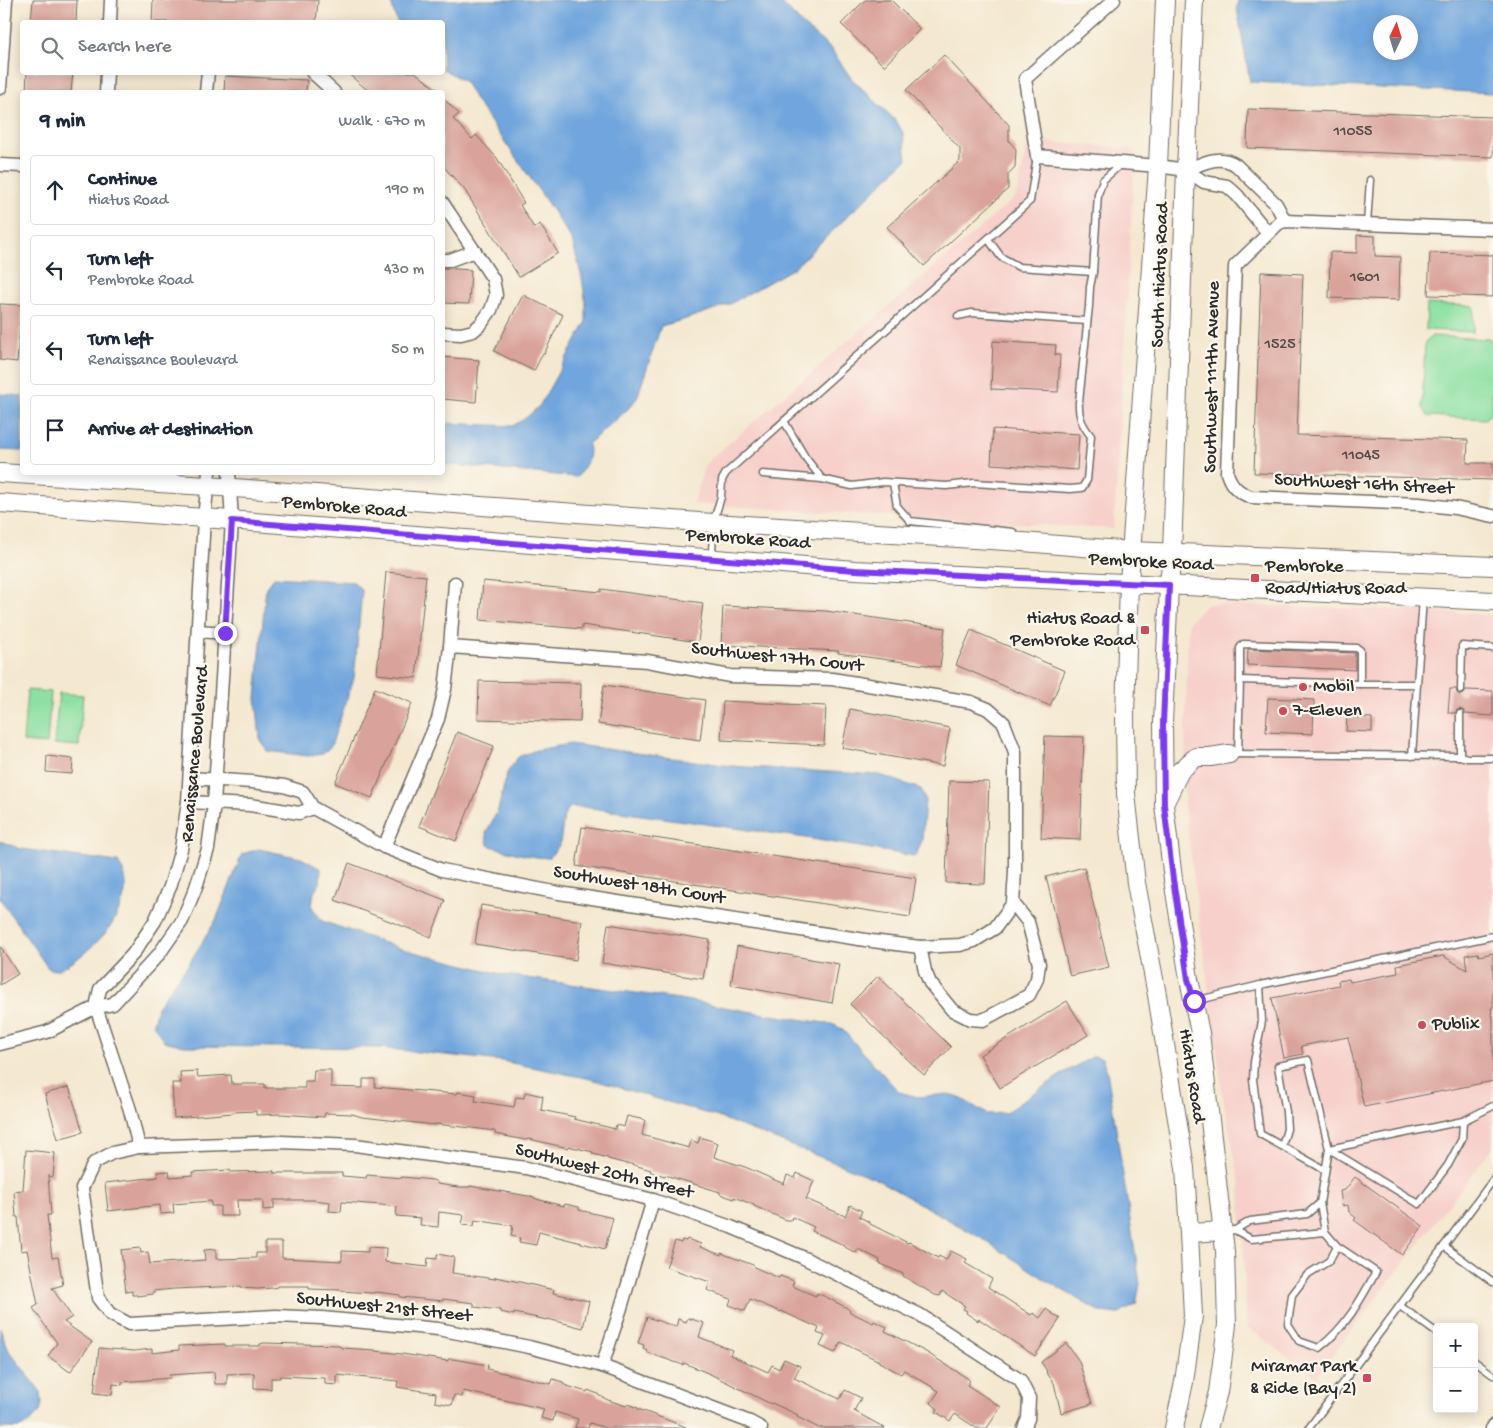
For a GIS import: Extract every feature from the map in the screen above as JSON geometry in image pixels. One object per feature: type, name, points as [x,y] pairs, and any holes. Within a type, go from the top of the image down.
[{"type":"main road","name":"South Hiatus Road","points":[[1131,551],[1158,166],[1165,0]]},
{"type":"main road","name":"South Hiatus Road","points":[[1172,552],[1194,0]]},
{"type":"main road","name":"Pembroke Road","points":[[0,473],[20,474]]},
{"type":"main road","name":"Pembroke Road","points":[[69,475],[229,480],[713,523],[1023,542],[1131,551],[1493,566]]},
{"type":"main road","name":"Pembroke Road","points":[[0,503],[855,570],[1493,601]]},
{"type":"main road","name":"Hiatus Road","points":[[1131,551],[1125,715],[1126,794],[1136,882],[1157,995],[1184,1168],[1189,1234],[1193,1316],[1184,1382],[1174,1428]]},
{"type":"main road","name":"Hiatus Road","points":[[1172,552],[1163,723],[1164,805],[1174,888],[1188,979],[1200,1033],[1229,1230],[1226,1251],[1227,1325],[1218,1392],[1208,1428]]},
{"type":"main road","points":[[1164,805],[1180,771],[1196,756],[1234,754]]},
{"type":"main road","points":[[1189,1234],[1229,1230]]},
{"type":"street","points":[[0,88],[1,41],[6,0]]},
{"type":"street","points":[[110,20],[111,0]]},
{"type":"street","points":[[1114,0],[1025,79],[1037,156],[1186,170],[1204,182],[1227,186],[1237,194],[1268,233]]},
{"type":"street","points":[[106,90],[107,75]]},
{"type":"street","points":[[206,90],[208,75]]},
{"type":"street","points":[[315,75],[332,90]]},
{"type":"street","points":[[1186,170],[1212,159],[1230,161],[1276,204],[1282,222],[1493,229]]},
{"type":"street","points":[[0,165],[20,166]]},
{"type":"street","points":[[445,206],[493,279],[496,295],[491,310],[481,324],[473,331],[461,334],[445,332]]},
{"type":"street","name":"Southwest 111th Avenue","points":[[1235,488],[1230,482],[1227,473],[1235,266],[1268,233],[1282,222]]},
{"type":"street","points":[[445,260],[450,260],[475,250]]},
{"type":"street","name":"Renaissance Boulevard","points":[[96,1007],[100,989],[133,954],[155,921],[170,887],[181,849],[190,778],[193,694],[208,479]]},
{"type":"street","name":"Renaissance Boulevard","points":[[0,1044],[47,1032],[96,1007],[113,1004],[160,954],[182,921],[196,887],[208,849],[214,804],[232,521],[229,480]]},
{"type":"street","name":"Southwest 16th Street","points":[[1235,488],[1242,494],[1252,497],[1419,504],[1455,508],[1493,516]]},
{"type":"street","points":[[384,847],[438,719],[445,689],[450,647],[454,583]]},
{"type":"street","points":[[198,631],[225,633]]},
{"type":"street","name":"Southwest 17th Court","points":[[450,647],[647,661],[730,676],[832,679],[971,702],[988,709],[1004,723],[1015,752],[1015,872],[1013,903]]},
{"type":"street","name":"Southwest 18th Court","points":[[190,778],[284,786],[303,792],[314,808],[384,847],[442,870],[559,893],[920,947],[960,945],[974,941],[995,928],[1013,903]]},
{"type":"street","points":[[188,802],[250,805],[299,813],[314,808]]},
{"type":"street","points":[[920,947],[924,971],[930,983],[952,1010],[970,1019],[983,1020],[1029,995],[1037,979],[1039,964],[1028,922],[1013,903]]},
{"type":"street","points":[[96,1007],[130,1110],[139,1147]]},
{"type":"street","name":"Southwest 20th Street","points":[[110,1314],[98,1298],[82,1188],[94,1163],[112,1153],[139,1147],[281,1142],[355,1145],[526,1168],[652,1200],[730,1227],[802,1257],[920,1316],[1020,1380],[1029,1398],[1028,1419],[1024,1428]]},
{"type":"street","points":[[602,1366],[620,1312],[652,1200]]},
{"type":"street","name":"Southwest 21st Street","points":[[110,1314],[129,1324],[276,1316],[322,1318],[438,1329],[529,1347],[602,1366],[750,1422],[761,1428]]},
{"type":"lane","points":[[712,559],[713,523],[720,497],[722,480],[726,473],[1030,201],[1037,156]]},
{"type":"lane","points":[[762,474],[822,479],[852,486],[883,482],[946,486],[974,483],[1070,489],[1082,488],[1087,480],[1091,436],[1083,425],[1079,412],[1093,272],[1098,194],[1103,180],[1122,163]]},
{"type":"lane","points":[[1367,224],[1370,180]]},
{"type":"lane","points":[[988,239],[1001,258],[1019,267],[1093,272]]},
{"type":"lane","points":[[958,316],[972,312],[1087,321]]},
{"type":"lane","points":[[784,421],[822,479]]},
{"type":"lane","points":[[893,483],[897,506],[910,521],[1012,532],[1023,542]]},
{"type":"lane","points":[[1412,756],[1423,597]]},
{"type":"lane","points":[[1360,684],[1360,650],[1357,648],[1243,644],[1240,648],[1240,680],[1234,754],[1493,758]]},
{"type":"lane","points":[[1461,690],[1462,646],[1493,648]]},
{"type":"lane","points":[[1240,680],[1417,684]]},
{"type":"lane","points":[[1460,714],[1460,756]]},
{"type":"lane","points":[[1194,1001],[1260,984],[1493,936]]},
{"type":"lane","points":[[1260,984],[1262,1021],[1254,1062],[1253,1080],[1260,1134],[1325,1170]]},
{"type":"lane","points":[[1282,1146],[1287,1128],[1278,1066],[1308,1060],[1329,1149],[1320,1203],[1325,1232],[1336,1246],[1376,1272],[1356,1308],[1334,1337],[1319,1348],[1299,1341],[1288,1324],[1292,1295],[1308,1274],[1329,1261],[1336,1246]]},
{"type":"lane","points":[[1329,1149],[1463,1121],[1493,1106]]},
{"type":"lane","points":[[1329,1149],[1419,1204],[1448,1165],[1462,1139],[1463,1121]]},
{"type":"lane","points":[[1309,1428],[1493,1180]]},
{"type":"lane","points":[[1229,1230],[1250,1221],[1307,1214],[1320,1203]]},
{"type":"lane","points":[[1229,1230],[1251,1238],[1325,1232]]},
{"type":"lane","points":[[1444,1246],[1493,1282]]},
{"type":"lane","points":[[1400,1306],[1433,1330]]},
{"type":"lane","points":[[1478,1364],[1493,1375]]},
{"type":"lane","points":[[1489,1428],[1493,1422]]},
{"type":"shaded area","points":[[1048,142],[1135,149],[1114,529],[693,504],[705,464],[1016,197],[1028,144]]},
{"type":"shaded area","points":[[1207,604],[1405,610],[1493,615],[1493,1147],[1316,1377],[1247,1327],[1240,1185],[1223,1098],[1184,804],[1188,623]]},
{"type":"green space","points":[[1427,304],[1474,306],[1473,332],[1426,330]]},
{"type":"green space","points":[[1432,336],[1491,339],[1493,342],[1492,412],[1485,419],[1428,416],[1422,408],[1425,342]]},
{"type":"green space","points":[[27,690],[51,692],[47,744],[23,742]]},
{"type":"green space","points":[[59,693],[83,695],[79,746],[54,744]]},
{"type":"water","points":[[392,0],[779,0],[803,25],[831,49],[851,78],[896,121],[903,133],[907,159],[794,268],[730,304],[661,326],[637,398],[628,409],[588,444],[589,454],[587,462],[577,477],[445,464],[445,423],[513,426],[540,405],[586,323],[586,305],[582,278],[572,240],[476,101],[465,82],[445,70],[445,20],[396,20]]},
{"type":"water","points":[[1238,0],[1493,0],[1493,93],[1250,82],[1237,8]]},
{"type":"water","points":[[0,394],[20,396],[20,451],[0,450]]},
{"type":"water","points":[[274,577],[354,582],[362,591],[354,678],[331,746],[323,754],[308,756],[267,751],[260,738],[256,698],[266,587]]},
{"type":"water","points":[[570,744],[731,766],[880,775],[921,789],[925,800],[922,840],[916,856],[806,838],[584,807],[570,807],[564,815],[560,844],[549,858],[518,854],[488,845],[486,833],[498,810],[507,773],[518,757],[536,750]]},
{"type":"water","points":[[0,841],[21,849],[118,862],[126,881],[126,889],[120,908],[104,935],[68,965],[56,970],[48,968],[0,899]]},
{"type":"water","points":[[259,849],[301,858],[321,869],[320,882],[314,892],[312,907],[322,921],[402,949],[505,975],[679,999],[832,1024],[842,1029],[899,1092],[918,1097],[948,1094],[962,1099],[987,1114],[1005,1113],[1065,1072],[1094,1056],[1102,1058],[1107,1071],[1140,1284],[1136,1304],[1119,1314],[1100,1312],[981,1238],[874,1178],[718,1117],[591,1079],[502,1061],[380,1048],[184,1046],[164,1041],[153,1024],[157,1007],[188,965],[216,920],[242,854]]},
{"type":"water","points":[[0,1328],[9,1351],[41,1392],[42,1403],[40,1412],[25,1426],[17,1428],[0,1428]]},
{"type":"building","points":[[33,0],[77,0],[76,20],[31,20]]},
{"type":"building","points":[[153,0],[318,0],[316,20],[152,20]]},
{"type":"building","points":[[865,0],[891,0],[920,29],[884,66],[841,24]]},
{"type":"building","points":[[944,55],[1009,125],[1009,141],[1016,149],[1015,167],[1008,174],[1008,189],[924,266],[887,227],[960,161],[960,149],[906,90]]},
{"type":"building","points":[[27,75],[73,75],[71,90],[26,90]]},
{"type":"building","points":[[350,75],[419,75],[438,90],[368,90]]},
{"type":"building","points":[[225,76],[307,80],[306,90],[224,90]]},
{"type":"building","points":[[445,100],[459,114],[453,119],[472,139],[476,135],[497,158],[524,203],[520,205],[534,228],[540,224],[558,253],[519,277],[464,189],[445,168]]},
{"type":"building","points":[[1248,109],[1493,117],[1493,157],[1247,148]]},
{"type":"building","points":[[1357,235],[1375,236],[1375,256],[1400,257],[1399,300],[1329,298],[1330,252],[1357,253]]},
{"type":"building","points":[[1430,253],[1493,255],[1493,297],[1428,295]]},
{"type":"building","points":[[445,268],[471,270],[469,304],[445,303]]},
{"type":"building","points":[[1261,272],[1303,274],[1297,435],[1468,440],[1467,463],[1493,463],[1493,480],[1254,473]]},
{"type":"building","points":[[523,295],[563,315],[534,371],[494,351]]},
{"type":"building","points":[[0,304],[20,305],[17,362],[0,360]]},
{"type":"building","points":[[993,341],[1056,345],[1055,355],[1060,355],[1058,392],[991,389]]},
{"type":"building","points":[[445,357],[479,360],[476,402],[445,399]]},
{"type":"building","points":[[993,429],[1079,434],[1077,470],[991,464]]},
{"type":"building","points":[[386,572],[426,576],[416,678],[377,674]]},
{"type":"building","points":[[483,581],[601,592],[601,589],[703,603],[698,642],[582,625],[582,629],[480,620]]},
{"type":"building","points":[[723,606],[826,611],[945,628],[940,667],[838,653],[839,651],[721,645]]},
{"type":"building","points":[[971,630],[1065,671],[1050,706],[956,665]]},
{"type":"building","points":[[1248,649],[1355,653],[1355,670],[1247,665]]},
{"type":"building","points":[[479,681],[581,683],[580,722],[478,719]]},
{"type":"building","points":[[604,685],[705,700],[700,740],[598,724]]},
{"type":"building","points":[[375,688],[412,703],[372,798],[335,783]]},
{"type":"building","points":[[1450,689],[1456,689],[1460,695],[1464,694],[1466,690],[1493,691],[1493,716],[1465,714],[1460,709],[1455,713],[1448,713]]},
{"type":"building","points":[[1268,698],[1314,700],[1313,734],[1266,732]]},
{"type":"building","points":[[723,701],[826,706],[824,745],[721,740]]},
{"type":"building","points":[[850,709],[950,728],[943,766],[842,748]]},
{"type":"building","points":[[1347,717],[1372,718],[1372,732],[1346,731]]},
{"type":"building","points":[[457,732],[494,746],[456,841],[419,826]]},
{"type":"building","points":[[1045,736],[1084,737],[1080,840],[1041,838]]},
{"type":"building","points":[[47,756],[73,759],[72,774],[46,772]]},
{"type":"building","points":[[949,781],[989,782],[985,884],[946,883]]},
{"type":"building","points":[[582,827],[916,878],[910,917],[576,866]]},
{"type":"building","points":[[349,863],[445,900],[431,937],[335,900]]},
{"type":"building","points":[[1084,867],[1109,967],[1070,976],[1046,877]]},
{"type":"building","points":[[481,905],[582,921],[576,960],[475,944]]},
{"type":"building","points":[[608,924],[710,940],[703,979],[602,963]]},
{"type":"building","points":[[0,946],[18,974],[0,985]]},
{"type":"building","points":[[737,946],[839,964],[832,1003],[731,985]]},
{"type":"building","points":[[1478,953],[1479,956],[1493,953],[1493,1008],[1491,1008],[1493,1019],[1493,1081],[1364,1107],[1348,1037],[1301,1046],[1303,1054],[1284,1058],[1272,998],[1339,985],[1338,981],[1349,979],[1350,982],[1398,973],[1397,965],[1443,956],[1467,970],[1465,955]]},
{"type":"building","points":[[878,976],[951,1047],[924,1075],[850,1004]]},
{"type":"building","points":[[1067,1001],[1088,1035],[1000,1088],[980,1055]]},
{"type":"building","points":[[314,1070],[331,1070],[331,1087],[363,1088],[363,1079],[375,1079],[375,1087],[457,1094],[458,1092],[476,1095],[475,1101],[514,1107],[516,1097],[524,1098],[525,1092],[543,1096],[541,1110],[575,1117],[574,1119],[615,1129],[616,1125],[624,1127],[627,1116],[645,1120],[642,1135],[689,1148],[691,1140],[698,1143],[700,1137],[718,1143],[714,1157],[745,1167],[784,1184],[787,1175],[795,1178],[797,1173],[814,1181],[806,1199],[845,1216],[850,1205],[862,1211],[859,1217],[870,1222],[870,1224],[938,1258],[939,1256],[946,1260],[951,1251],[967,1259],[965,1263],[992,1279],[988,1287],[1031,1315],[1033,1313],[1040,1318],[1046,1309],[1060,1319],[1035,1356],[979,1319],[978,1321],[966,1313],[967,1311],[963,1309],[965,1306],[942,1291],[940,1296],[935,1295],[903,1276],[903,1274],[879,1263],[880,1260],[858,1249],[856,1253],[844,1245],[812,1231],[814,1227],[792,1217],[791,1220],[786,1220],[734,1197],[734,1199],[720,1194],[720,1192],[568,1146],[568,1148],[495,1134],[495,1131],[362,1117],[352,1114],[325,1113],[324,1117],[281,1114],[256,1115],[256,1111],[174,1118],[172,1083],[181,1083],[180,1072],[197,1071],[198,1077],[231,1075],[232,1084],[265,1084],[265,1088],[305,1088],[305,1081],[313,1081]]},
{"type":"building","points":[[69,1087],[83,1132],[58,1139],[45,1094]]},
{"type":"building","points":[[26,1150],[55,1153],[53,1177],[48,1176],[51,1215],[47,1215],[52,1258],[58,1257],[63,1285],[52,1288],[72,1317],[64,1322],[92,1342],[70,1372],[48,1356],[57,1343],[33,1308],[38,1305],[27,1250],[21,1251],[14,1191],[23,1190]]},
{"type":"building","points":[[230,1170],[230,1172],[342,1173],[342,1176],[366,1178],[367,1175],[433,1180],[437,1184],[458,1187],[470,1186],[534,1197],[564,1206],[565,1204],[579,1207],[579,1210],[613,1218],[605,1249],[539,1232],[536,1245],[519,1242],[520,1238],[511,1236],[513,1226],[475,1220],[474,1226],[462,1225],[464,1215],[439,1212],[438,1227],[420,1225],[421,1218],[396,1216],[397,1207],[342,1202],[341,1212],[329,1211],[330,1202],[313,1200],[274,1200],[274,1209],[263,1210],[263,1200],[237,1200],[238,1216],[220,1216],[220,1206],[211,1206],[211,1201],[173,1204],[174,1213],[161,1214],[160,1205],[108,1211],[105,1183],[158,1177],[157,1172],[169,1171],[170,1177],[193,1175],[192,1172]]},
{"type":"building","points":[[1355,1177],[1423,1226],[1402,1255],[1354,1220],[1356,1218],[1349,1212],[1348,1205],[1342,1206],[1340,1191],[1345,1190]]},
{"type":"building","points":[[687,1239],[701,1244],[700,1247],[753,1265],[779,1278],[780,1276],[794,1281],[792,1286],[816,1296],[817,1293],[847,1308],[850,1312],[873,1323],[874,1321],[887,1327],[885,1331],[926,1352],[967,1378],[970,1381],[967,1385],[1001,1407],[987,1428],[976,1428],[955,1414],[950,1421],[936,1412],[938,1409],[931,1403],[939,1391],[904,1370],[901,1374],[841,1342],[835,1353],[820,1346],[825,1336],[817,1333],[819,1328],[750,1299],[745,1311],[729,1305],[731,1299],[707,1290],[710,1282],[666,1267],[675,1241],[681,1243],[682,1240],[686,1241]]},
{"type":"building","points":[[265,1242],[282,1242],[282,1258],[342,1261],[342,1251],[368,1252],[368,1247],[386,1248],[385,1262],[427,1267],[428,1258],[437,1259],[437,1254],[454,1257],[452,1273],[495,1279],[495,1277],[520,1282],[554,1290],[553,1293],[589,1301],[583,1328],[548,1319],[474,1307],[474,1303],[400,1297],[400,1295],[377,1292],[309,1289],[309,1286],[277,1286],[257,1289],[241,1288],[241,1286],[174,1289],[153,1291],[153,1294],[137,1296],[132,1295],[132,1291],[126,1292],[121,1250],[140,1248],[141,1253],[148,1252],[150,1264],[205,1260],[204,1250],[216,1249],[216,1259],[256,1258],[256,1253],[265,1253]]},
{"type":"building","points":[[647,1317],[676,1327],[678,1319],[686,1322],[688,1318],[704,1323],[699,1337],[732,1350],[730,1355],[768,1372],[772,1365],[779,1369],[784,1359],[800,1366],[794,1378],[840,1399],[845,1390],[861,1398],[854,1411],[885,1428],[819,1428],[797,1417],[798,1415],[710,1374],[684,1363],[683,1365],[646,1352],[647,1350],[643,1348],[644,1345],[638,1343]]},
{"type":"building","points":[[1066,1343],[1079,1361],[1092,1404],[1061,1413],[1054,1383],[1041,1362]]},
{"type":"building","points":[[225,1344],[225,1346],[260,1346],[260,1344],[338,1345],[343,1348],[375,1350],[448,1361],[448,1359],[453,1359],[488,1365],[487,1369],[551,1384],[553,1379],[563,1382],[567,1386],[587,1392],[588,1390],[608,1400],[626,1406],[627,1404],[686,1427],[606,1428],[590,1423],[588,1428],[575,1428],[578,1419],[555,1412],[553,1421],[541,1418],[544,1409],[509,1401],[463,1391],[462,1397],[454,1395],[452,1405],[435,1402],[436,1393],[397,1387],[398,1381],[337,1375],[337,1385],[325,1384],[325,1378],[280,1376],[280,1378],[271,1378],[271,1389],[254,1388],[254,1373],[227,1374],[227,1384],[215,1384],[214,1372],[169,1375],[170,1378],[122,1382],[122,1385],[113,1384],[112,1395],[94,1393],[99,1348],[134,1351],[152,1349],[152,1353],[179,1350],[179,1346]]},
{"type":"place","name":"Pembroke Road/Hiatus Road","points":[[1255,578]]},
{"type":"place","name":"Hiatus Road & Pembroke Road","points":[[1145,630]]},
{"type":"place","name":"Mobil","points":[[1303,687]]},
{"type":"place","name":"7-Eleven","points":[[1283,711]]},
{"type":"place","name":"Publix","points":[[1422,1025]]},
{"type":"place","name":"Miramar Park & Ride (Bay 2)","points":[[1367,1378]]},
{"type":"route","points":[[225,633],[232,521],[855,570],[1169,585],[1163,723],[1164,805],[1166,832],[1188,979],[1194,1001]]}]
